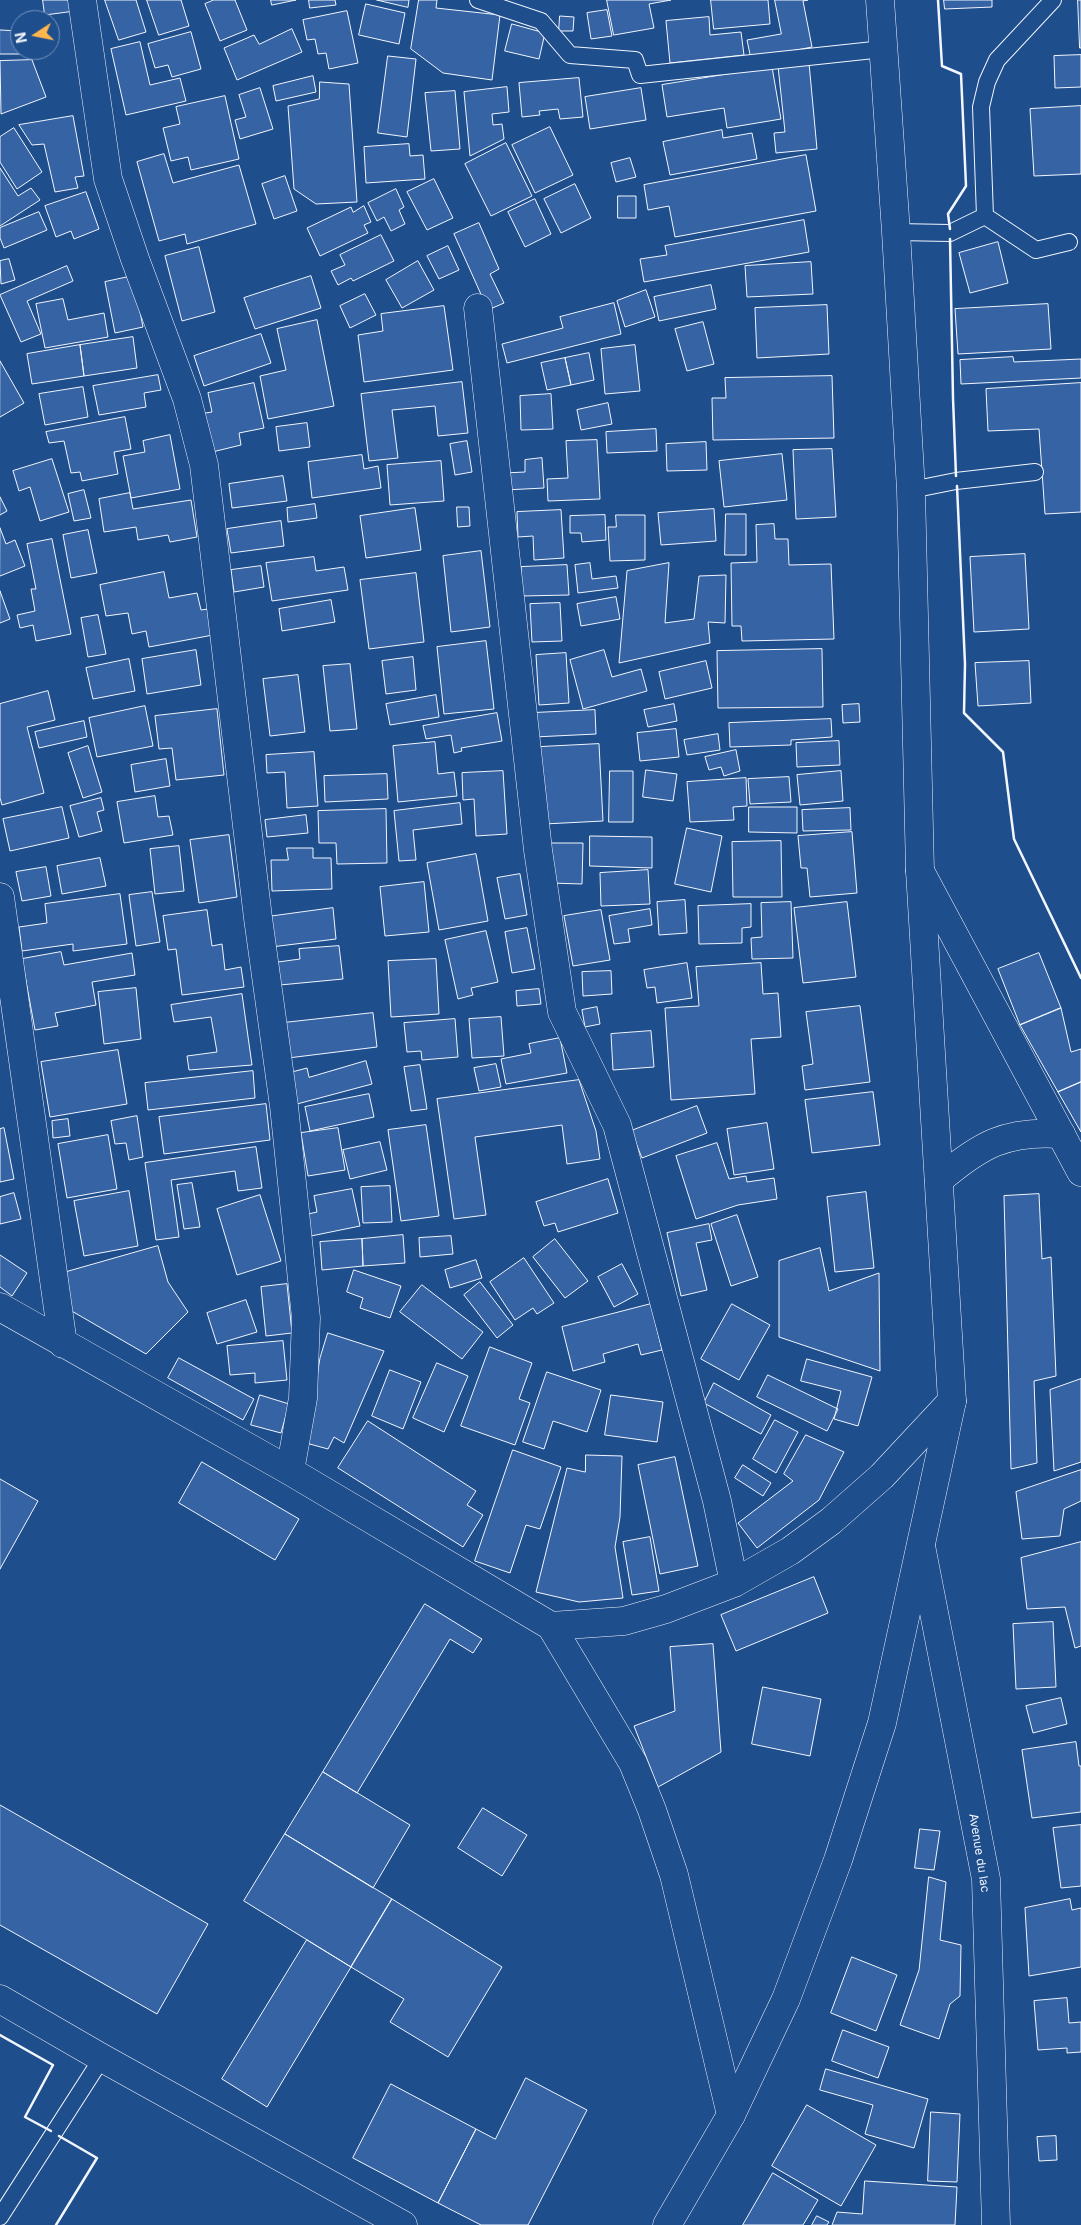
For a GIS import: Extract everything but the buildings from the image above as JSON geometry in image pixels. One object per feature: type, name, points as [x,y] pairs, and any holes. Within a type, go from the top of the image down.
[{"type":"main road","points":[[82,0],[108,179],[135,259],[187,399],[204,465],[258,918],[284,1106],[306,1318],[303,1398],[290,1471]]},
{"type":"main road","points":[[667,2225],[731,2115],[786,1999],[838,1860],[882,1723],[952,1400],[920,871],[910,490],[896,232],[880,0]]},
{"type":"main road","points":[[478,308],[538,850],[562,1012],[617,1125],[717,1501],[734,1583]]},
{"type":"main road","points":[[920,871],[1081,1172]]},
{"type":"main road","points":[[0,897],[63,1344]]},
{"type":"main road","points":[[939,1180],[987,1144],[1036,1132],[1061,1134]]},
{"type":"main road","points":[[0,1307],[290,1471],[551,1626],[633,1763],[652,1810],[674,1875],[731,2115]]},
{"type":"main road","points":[[551,1626],[624,1621],[666,1610],[734,1583],[790,1550],[831,1521],[882,1476],[952,1400]]},
{"type":"main road","name":"Avenue du lac","points":[[921,1546],[986,1879],[996,2225]]},
{"type":"main road","points":[[0,1999],[102,2058],[403,2225]]},
{"type":"lane","points":[[478,0],[541,20],[570,55],[635,60],[640,75],[883,49]]},
{"type":"lane","points":[[985,216],[981,107],[986,82],[998,60],[1053,0]]},
{"type":"lane","points":[[896,232],[950,233],[985,216]]},
{"type":"lane","points":[[985,216],[1036,250],[1069,242]]},
{"type":"lane","points":[[910,490],[956,481],[1035,472]]},
{"type":"lane","points":[[0,2217],[102,2058]]},
{"type":"wall","points":[[938,0],[942,66],[961,74],[966,186],[948,214],[950,229]]},
{"type":"wall","points":[[950,239],[956,476]]},
{"type":"wall","points":[[957,486],[965,664],[964,713],[1003,752],[1014,839],[1081,978]]},
{"type":"wall","points":[[0,2035],[53,2065],[25,2117],[51,2131]]},
{"type":"wall","points":[[56,2225],[97,2158],[59,2136]]}]
